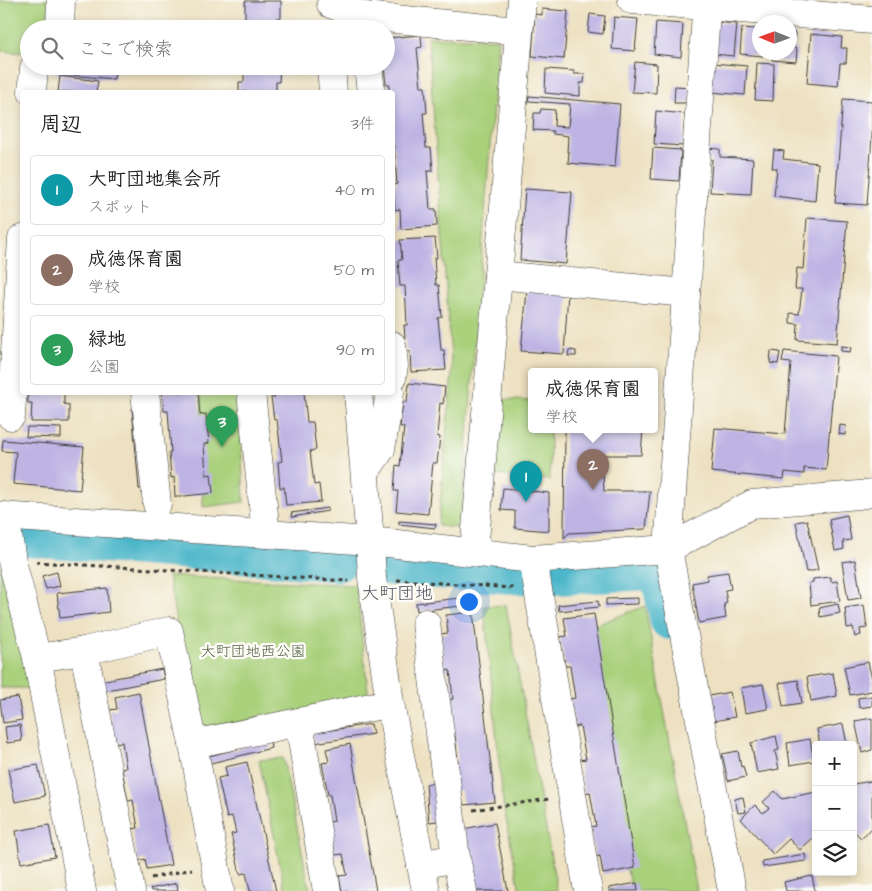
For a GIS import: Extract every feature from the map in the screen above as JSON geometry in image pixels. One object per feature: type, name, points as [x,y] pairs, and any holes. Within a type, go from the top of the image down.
[{"type":"street","points":[[60,20],[61,0]]},
{"type":"street","points":[[474,552],[522,0]]},
{"type":"street","points":[[632,0],[707,3],[872,20]]},
{"type":"street","points":[[707,3],[668,549],[732,891]]},
{"type":"street","points":[[330,11],[359,20]]},
{"type":"street","points":[[395,24],[519,31]]},
{"type":"street","points":[[32,90],[33,75]]},
{"type":"street","points":[[332,75],[333,90]]},
{"type":"street","points":[[369,75],[371,90]]},
{"type":"street","points":[[11,416],[20,271]]},
{"type":"street","points":[[498,275],[686,293]]},
{"type":"street","points":[[145,395],[157,504]]},
{"type":"street","points":[[251,395],[266,534]]},
{"type":"street","points":[[358,395],[372,578],[390,703],[426,891]]},
{"type":"street","points":[[365,472],[381,449],[390,395]]},
{"type":"street","points":[[82,891],[37,658],[2,516],[370,541],[533,559],[668,549],[752,504],[872,493]]},
{"type":"street","points":[[533,559],[588,891]]},
{"type":"street","points":[[426,623],[456,858],[463,891]]},
{"type":"street","points":[[37,658],[84,650],[168,631],[193,744],[220,891]]},
{"type":"street","points":[[84,650],[130,887]]},
{"type":"street","points":[[193,744],[390,703]]},
{"type":"street","points":[[299,722],[327,891]]},
{"type":"street","points":[[420,864],[456,858]]},
{"type":"path","points":[[12,561],[360,582],[372,578],[538,589]]},
{"type":"path","points":[[450,814],[572,795]]},
{"type":"path","points":[[130,887],[214,864]]},
{"type":"green space","points":[[0,0],[49,0],[48,20],[20,20],[20,52],[0,51]]},
{"type":"green space","points":[[428,37],[498,39],[461,528],[438,526],[452,372]]},
{"type":"green space","points":[[201,395],[239,395],[244,502],[203,507]]},
{"type":"green space","points":[[498,399],[528,401],[528,433],[550,433],[550,480],[493,475]]},
{"type":"green space","points":[[0,565],[31,688],[0,688]]},
{"type":"green space","name":"大町団地西公園","points":[[168,576],[356,585],[369,700],[196,734]]},
{"type":"green space","points":[[506,605],[557,891],[520,891],[503,803],[484,606]]},
{"type":"green space","points":[[645,606],[697,891],[632,891],[567,636]]},
{"type":"green space","points":[[283,758],[310,891],[285,891],[259,760]]},
{"type":"building","points":[[245,1],[281,1],[281,18],[277,18],[277,20],[245,20]]},
{"type":"building","points":[[542,9],[568,11],[564,59],[532,56],[535,14],[542,15]]},
{"type":"building","points":[[590,14],[605,16],[603,34],[588,32]]},
{"type":"building","points":[[614,17],[638,19],[635,51],[612,49]]},
{"type":"building","points":[[656,22],[683,24],[681,57],[654,54]]},
{"type":"building","points":[[716,22],[737,24],[734,56],[713,54]]},
{"type":"building","points":[[742,28],[752,29],[752,55],[740,54]]},
{"type":"building","points":[[811,34],[842,37],[841,48],[847,48],[846,63],[840,63],[838,86],[807,83]]},
{"type":"building","points":[[421,35],[422,47],[417,48],[421,87],[425,87],[427,113],[423,113],[426,148],[431,148],[433,171],[427,171],[430,209],[436,209],[437,226],[401,229],[400,209],[395,210],[395,184],[397,184],[395,90],[389,90],[389,84],[386,84],[385,75],[395,75],[395,37]]},
{"type":"building","points":[[772,60],[796,60],[796,62]]},
{"type":"building","points":[[635,62],[657,64],[656,93],[632,92]]},
{"type":"building","points":[[712,63],[747,66],[745,95],[710,92]]},
{"type":"building","points":[[757,63],[774,64],[773,101],[755,100]]},
{"type":"building","points":[[546,69],[574,71],[574,74],[585,74],[584,83],[580,83],[580,96],[545,93]]},
{"type":"building","points":[[68,75],[115,75],[114,79]]},
{"type":"building","points":[[244,75],[279,75],[279,82],[276,82],[276,90],[239,90],[239,82],[244,82]]},
{"type":"building","points":[[60,76],[98,81],[96,90],[58,90]]},
{"type":"building","points":[[675,86],[691,87],[690,103],[674,103]]},
{"type":"building","points":[[529,96],[620,104],[615,167],[568,163],[568,136],[553,134],[553,131],[533,130],[534,113],[540,113],[541,109],[555,110],[554,126],[568,127],[570,104],[528,101]]},
{"type":"building","points":[[843,99],[872,101],[872,136],[867,205],[835,203]]},
{"type":"building","points":[[656,111],[685,114],[683,146],[654,144]]},
{"type":"building","points":[[653,148],[681,150],[679,181],[651,179]]},
{"type":"building","points":[[706,148],[720,149],[720,157],[753,159],[751,194],[710,192],[712,159],[705,159]]},
{"type":"building","points":[[774,150],[784,151],[783,159],[818,163],[815,201],[774,196],[777,168],[772,168]]},
{"type":"building","points":[[525,189],[572,192],[566,264],[520,260]]},
{"type":"building","points":[[807,218],[847,221],[837,343],[797,340],[798,324],[790,323],[790,313],[799,314],[802,289],[795,289],[797,268],[803,269]]},
{"type":"building","points":[[435,238],[437,258],[434,258],[436,285],[439,285],[442,317],[438,318],[441,350],[444,350],[446,370],[411,372],[410,351],[406,351],[404,325],[407,325],[405,286],[400,286],[398,260],[402,260],[400,240]]},
{"type":"building","points":[[527,291],[568,292],[564,354],[521,351]]},
{"type":"building","points":[[841,346],[851,347],[850,352],[841,351]]},
{"type":"building","points":[[569,350],[576,351],[576,356],[568,356]]},
{"type":"building","points":[[771,351],[780,352],[778,364],[770,363]]},
{"type":"building","points":[[784,351],[836,356],[826,470],[804,468],[804,474],[785,472],[784,479],[711,472],[715,428],[785,434],[791,363],[782,362]]},
{"type":"building","points":[[409,383],[445,387],[443,404],[440,403],[437,436],[440,437],[437,463],[433,463],[428,514],[396,511],[398,491],[394,491],[396,465],[400,466],[404,427],[400,427],[403,402],[407,402]]},
{"type":"building","points":[[28,395],[64,395],[64,404],[69,405],[69,422],[31,422],[32,403],[28,403]]},
{"type":"building","points":[[162,395],[198,395],[200,415],[206,414],[209,443],[204,444],[206,475],[211,474],[213,493],[175,497],[174,477],[171,478],[168,411],[164,411]]},
{"type":"building","points":[[275,395],[304,395],[307,422],[313,422],[316,450],[310,451],[314,485],[319,484],[321,502],[286,505],[284,487],[280,488],[278,462],[282,461],[277,420],[274,420],[271,397],[275,397]]},
{"type":"building","points":[[140,407],[147,489],[139,489],[132,408]]},
{"type":"building","points":[[840,425],[846,426],[845,435],[839,434]]},
{"type":"building","points":[[27,427],[61,428],[61,438],[26,437]]},
{"type":"building","points":[[565,433],[643,433],[641,455],[602,455],[604,491],[650,491],[646,529],[569,533],[564,538]]},
{"type":"building","points":[[3,440],[84,447],[80,490],[13,484],[16,452],[2,451]]},
{"type":"building","points":[[503,488],[549,493],[549,531],[515,528],[515,511],[501,510]]},
{"type":"building","points":[[328,508],[328,511],[292,517],[291,513]]},
{"type":"building","points":[[847,515],[851,540],[843,541],[844,549],[835,551],[829,519]]},
{"type":"building","points":[[807,520],[818,570],[806,572],[796,522]]},
{"type":"building","points":[[399,521],[436,524],[435,528],[399,524]]},
{"type":"building","points":[[855,560],[861,598],[848,600],[842,562]]},
{"type":"building","points":[[57,572],[60,586],[46,589],[42,576]]},
{"type":"building","points":[[728,572],[731,589],[725,590],[727,603],[724,604],[726,618],[699,623],[692,583],[708,580],[707,575]]},
{"type":"building","points":[[831,577],[831,582],[837,581],[840,601],[811,605],[809,583],[813,582],[813,579]]},
{"type":"building","points":[[107,588],[109,612],[60,618],[57,593]]},
{"type":"building","points":[[478,596],[479,604],[417,611],[416,603]]},
{"type":"building","points":[[638,598],[638,604],[606,605],[606,599]]},
{"type":"building","points":[[598,601],[599,607],[559,611],[558,605]]},
{"type":"building","points":[[838,604],[840,613],[820,617],[819,608]]},
{"type":"building","points":[[864,605],[867,628],[860,629],[861,635],[855,637],[853,627],[847,628],[845,608]]},
{"type":"building","points":[[473,612],[495,802],[463,805],[461,790],[455,791],[451,763],[458,762],[455,735],[451,735],[447,700],[453,699],[450,670],[445,671],[441,634],[448,633],[446,615]]},
{"type":"building","points":[[594,614],[635,868],[603,874],[600,856],[595,857],[590,827],[596,826],[590,792],[584,793],[579,760],[586,759],[580,726],[575,727],[570,699],[575,698],[570,666],[565,666],[560,637],[567,636],[564,618]]},
{"type":"building","points":[[868,662],[872,679],[872,691],[850,695],[844,667]]},
{"type":"building","points":[[162,669],[164,679],[102,691],[100,681]]},
{"type":"building","points":[[833,673],[837,696],[811,701],[807,677]]},
{"type":"building","points":[[798,680],[802,703],[783,706],[779,683]]},
{"type":"building","points":[[763,684],[768,709],[745,713],[741,688]]},
{"type":"building","points":[[139,692],[171,865],[147,869],[145,859],[138,861],[132,829],[138,828],[133,800],[128,801],[122,769],[126,768],[122,742],[116,743],[109,710],[117,709],[115,697]]},
{"type":"building","points":[[730,692],[735,717],[714,721],[709,696]]},
{"type":"building","points":[[872,696],[872,706],[859,708],[858,698]]},
{"type":"building","points":[[18,697],[22,720],[3,723],[0,700]]},
{"type":"building","points":[[872,718],[872,750],[862,753],[855,721]]},
{"type":"building","points":[[371,724],[373,734],[314,743],[312,733]]},
{"type":"building","points":[[843,724],[846,741],[819,741],[817,729]]},
{"type":"building","points":[[20,725],[22,741],[7,743],[5,727]]},
{"type":"building","points":[[776,736],[779,750],[775,751],[779,769],[757,773],[751,743]]},
{"type":"building","points":[[810,739],[812,761],[790,765],[787,743]]},
{"type":"building","points":[[270,741],[271,748],[207,764],[205,757]]},
{"type":"building","points":[[350,744],[376,891],[342,891],[339,876],[347,875],[343,854],[335,855],[329,822],[334,821],[322,763],[329,762],[326,749]]},
{"type":"building","points":[[738,751],[741,767],[743,766],[746,777],[728,781],[722,754]]},
{"type":"building","points":[[247,762],[276,891],[250,891],[246,873],[240,874],[231,834],[236,833],[232,816],[227,818],[218,778],[227,776],[225,767]]},
{"type":"building","points":[[38,765],[45,796],[15,802],[8,770]]},
{"type":"building","points":[[872,781],[872,828],[861,838],[857,834],[857,783]]},
{"type":"building","points":[[434,783],[438,821],[429,822],[426,784]]},
{"type":"building","points":[[775,791],[782,799],[812,793],[812,839],[800,850],[789,839],[773,854],[741,819],[755,805],[763,813],[769,808],[763,802]]},
{"type":"building","points":[[743,797],[746,812],[738,813],[735,799]]},
{"type":"building","points":[[495,823],[508,891],[476,891],[463,829]]},
{"type":"building","points":[[49,825],[55,857],[21,863],[16,831]]},
{"type":"building","points":[[805,854],[806,861],[763,867],[762,861]]},
{"type":"building","points":[[812,876],[815,891],[786,891],[784,882]]},
{"type":"building","points":[[177,883],[178,891],[151,891],[150,889]]},
{"type":"building","points":[[637,883],[638,891],[609,891],[609,888]]},
{"type":"waterway","points":[[22,537],[338,562]]},
{"type":"waterway","points":[[388,566],[520,575]]},
{"type":"waterway","points":[[547,576],[659,570],[669,620]]},
{"type":"place","name":"緑地","points":[[222,447]]},
{"type":"place","name":"成徳保育園","points":[[593,490]]},
{"type":"place","name":"大町団地集会所","points":[[526,502]]},
{"type":"district","name":"大町団地","points":[[397,593]]}]
